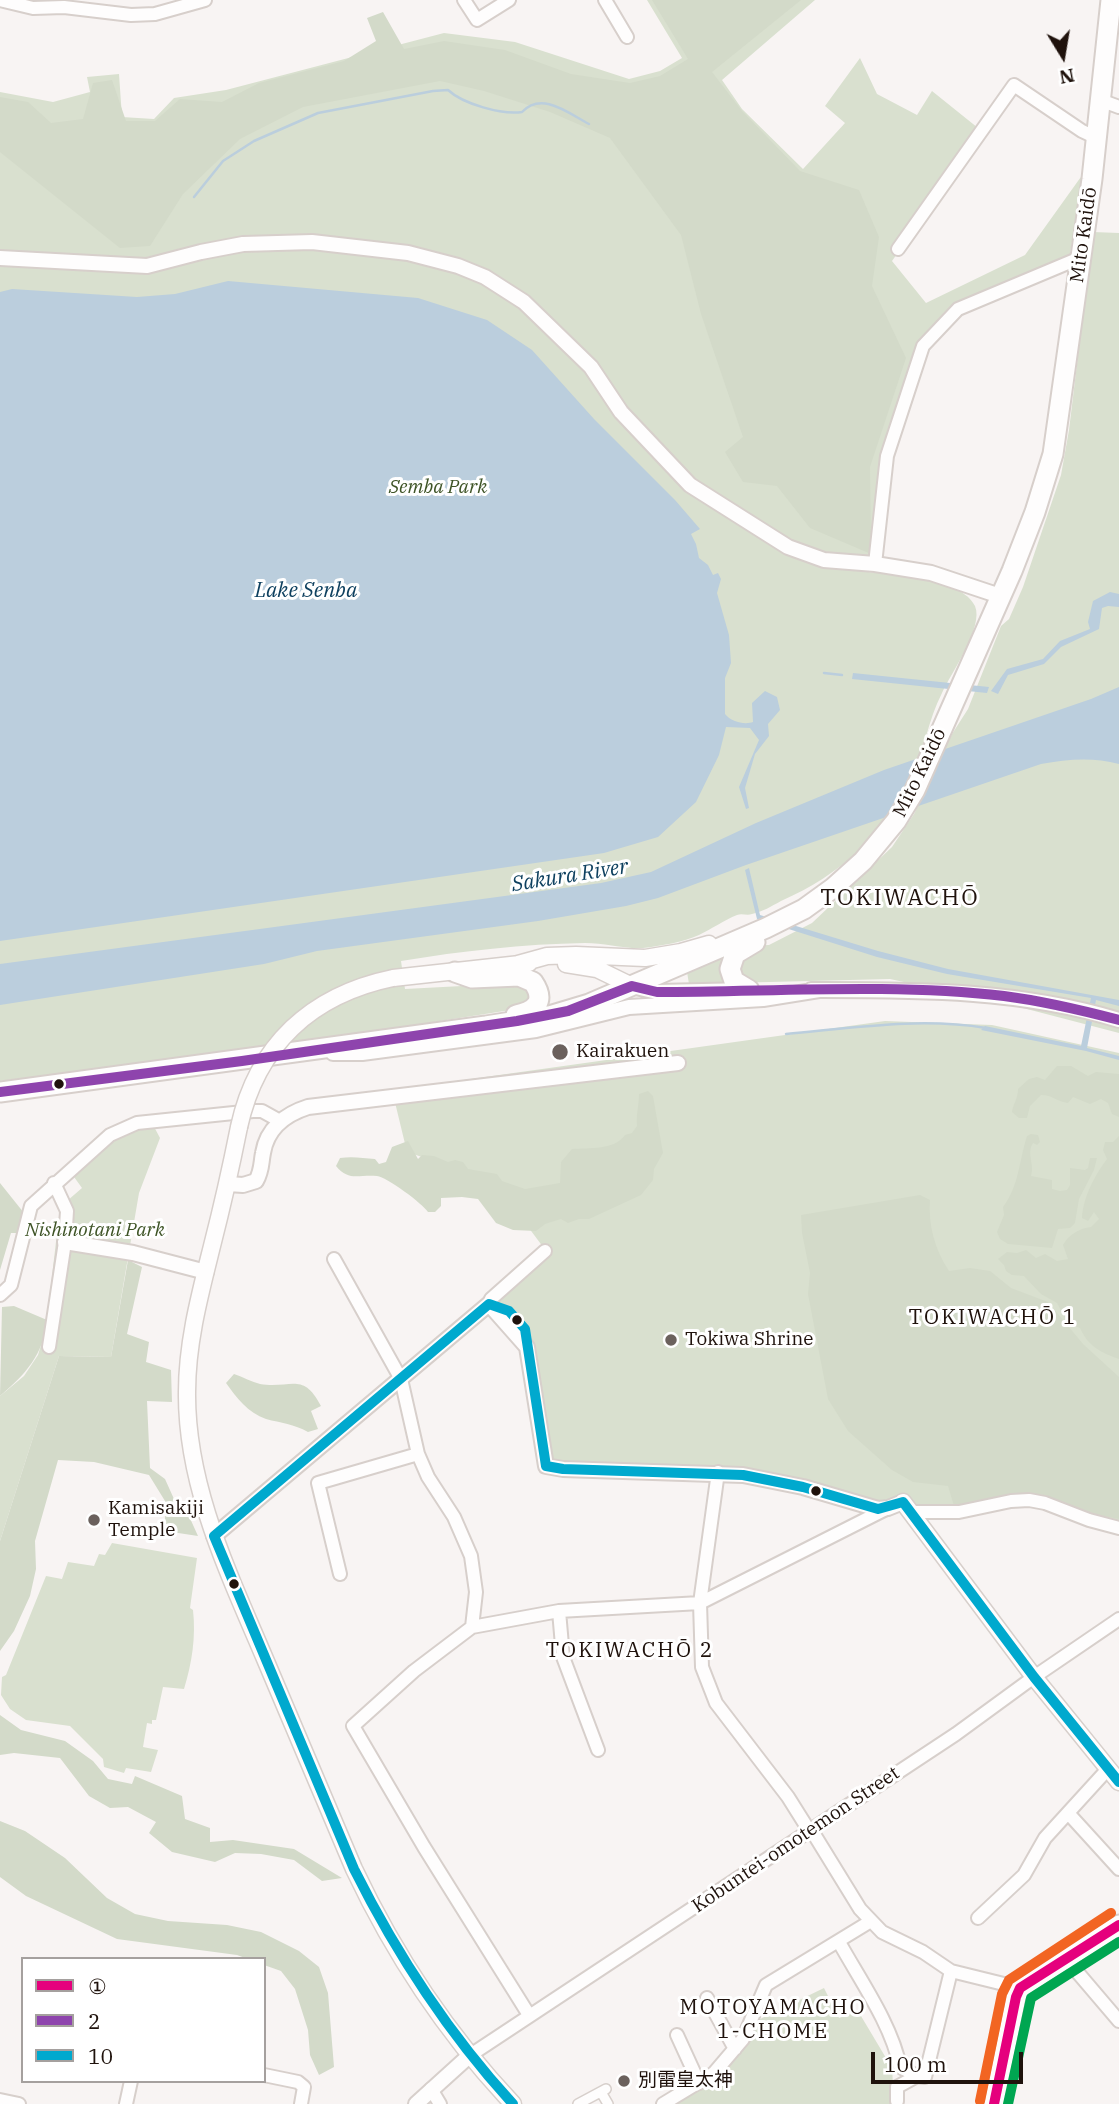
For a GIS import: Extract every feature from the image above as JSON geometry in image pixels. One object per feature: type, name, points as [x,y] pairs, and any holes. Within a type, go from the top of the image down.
[{"type":"main road","name":"Mito Kaidō","points":[[0,1093],[300,1053],[486,1026],[568,1011],[632,986],[804,909],[821,898],[863,861],[887,834],[915,790],[1035,512],[1052,454],[1097,138],[1110,104],[1111,0]]},
{"type":"main road","points":[[518,964],[547,956],[638,958],[681,952],[725,938],[793,905],[821,898]]},
{"type":"main road","points":[[749,990],[734,981],[730,969],[732,959],[750,945],[791,925],[804,909]]},
{"type":"main road","points":[[513,2104],[469,2056],[403,1962],[373,1910],[354,1869],[214,1536],[197,1473],[187,1414],[191,1344],[244,1105],[257,1074],[291,1029],[344,993],[393,978],[518,964],[582,965],[618,977],[632,986]]},
{"type":"main road","points":[[455,972],[472,978],[519,976],[533,982],[537,987],[538,1004],[533,1010],[502,1018],[486,1026]]},
{"type":"main road","points":[[901,1508],[1119,1782]]},
{"type":"main road","points":[[994,2104],[1020,1988],[1119,1926]]},
{"type":"street","points":[[0,0],[33,8],[64,7],[131,15],[155,14],[205,0]]},
{"type":"street","points":[[464,0],[477,20],[509,0]]},
{"type":"street","points":[[605,0],[627,37]]},
{"type":"street","points":[[898,249],[1014,85],[1082,131],[1097,138]]},
{"type":"street","points":[[0,258],[147,266],[243,244],[312,242],[408,253],[458,266],[504,289],[534,311],[591,367],[621,412],[690,485],[788,547],[824,560],[875,564],[931,573],[1000,596]]},
{"type":"street","points":[[875,564],[887,456],[923,346],[958,309],[1082,257]]},
{"type":"street","points":[[682,964],[680,975],[683,984],[692,991],[699,992]]},
{"type":"street","points":[[632,986],[657,992],[907,990],[991,995],[1034,1000],[1119,1020]]},
{"type":"street","points":[[320,1050],[342,1055],[414,1047],[536,1030],[629,1007],[763,999],[819,990]]},
{"type":"street","points":[[228,1184],[243,1185],[257,1181],[265,1143],[271,1132],[292,1112],[308,1107],[678,1063]]},
{"type":"street","points":[[0,1295],[11,1285],[31,1206],[110,1135],[137,1123],[253,1111],[262,1111],[280,1121]]},
{"type":"street","points":[[49,1347],[67,1211],[54,1183]]},
{"type":"street","points":[[65,1242],[133,1253],[206,1272]]},
{"type":"street","points":[[214,1536],[489,1304],[491,1298],[545,1251]]},
{"type":"street","points":[[334,1259],[401,1379],[418,1454],[428,1477],[454,1517],[471,1556],[476,1592],[472,1626]]},
{"type":"street","points":[[489,1304],[527,1347],[545,1466],[563,1469],[718,1472],[743,1475],[803,1487],[870,1507],[959,1513],[1011,1501],[1029,1500],[1119,1528]]},
{"type":"street","points":[[340,1574],[318,1483],[418,1454]]},
{"type":"street","points":[[718,1472],[699,1602],[702,1667],[716,1703],[788,1797],[860,1909],[882,1932],[923,1952],[951,1971],[1020,1988]]},
{"type":"street","points":[[529,2015],[418,1837],[353,1726],[414,1671],[472,1626],[559,1611],[699,1602],[901,1508]]},
{"type":"street","points":[[559,1611],[563,1657],[598,1750]]},
{"type":"street","name":"Kobuntei-omotemon Street","points":[[469,2056],[956,1734],[1119,1619]]},
{"type":"street","points":[[978,1918],[1024,1874],[1045,1838],[1107,1770]]},
{"type":"street","points":[[1068,1813],[1119,1869]]},
{"type":"street","points":[[663,2104],[713,2073],[735,2049],[743,2039],[766,1985],[871,1921]]},
{"type":"street","points":[[839,1942],[888,2032],[900,2067],[917,2076],[925,2077],[951,1971]]},
{"type":"street","points":[[1067,1960],[1119,2021]]},
{"type":"street","points":[[707,1998],[735,2049]]},
{"type":"street","points":[[677,2035],[699,2083]]},
{"type":"street","points":[[416,2104],[469,2056]]},
{"type":"street","points":[[266,2075],[298,2082],[304,2087],[301,2104]]},
{"type":"street","points":[[897,2101],[897,2087],[917,2076]]},
{"type":"street","points":[[126,2104],[131,2083]]},
{"type":"street","points":[[431,2089],[440,2104]]},
{"type":"street","points":[[578,2104],[603,2090],[608,2104]]},
{"type":"street","points":[[0,2100],[19,2104]]},
{"type":"green space","name":"Semba Park","points":[[647,0],[815,0],[722,80],[742,109],[803,169],[845,123],[825,106],[860,58],[877,94],[917,115],[932,91],[983,132],[892,261],[926,303],[1025,255],[1083,174],[1070,254],[958,309],[923,345],[887,456],[873,557],[868,572],[943,584],[968,597],[975,606],[977,615],[971,637],[937,703],[916,766],[899,798],[887,818],[858,851],[823,879],[763,910],[750,915],[737,915],[686,940],[643,948],[585,943],[516,946],[401,961],[405,989],[519,983],[530,990],[530,1000],[517,1009],[306,1042],[0,1081],[0,92],[53,102],[90,92],[87,77],[119,74],[122,117],[154,119],[174,98],[226,90],[444,33],[515,42],[629,79],[660,71],[682,58]]},
{"type":"green space","points":[[652,0],[801,0],[712,72],[742,111],[800,171],[859,190],[879,237],[872,286],[906,358],[870,467],[871,554],[810,528],[777,486],[743,482],[725,452],[743,437],[701,314],[681,235],[610,138],[550,112],[484,91],[440,81],[303,107],[240,139],[183,194],[150,246],[120,248],[0,152],[0,97],[28,102],[51,123],[83,119],[93,83],[112,80],[126,121],[155,121],[180,99],[222,102],[259,83],[344,61],[376,41],[367,18],[383,12],[404,49],[444,41],[505,50],[571,74],[630,83],[660,76],[688,59]]},
{"type":"green space","points":[[1093,232],[1119,233],[1119,1033],[1023,1008],[890,979],[689,984],[687,972],[742,946],[769,945],[812,923],[892,847],[914,814],[952,734],[968,709],[1001,626],[1009,619],[1023,587],[1061,475]]},
{"type":"green space","name":"Kairakuen","points":[[885,1021],[992,1025],[1119,1053],[1119,1522],[1104,1520],[1054,1500],[1032,1496],[958,1508],[915,1508],[902,1499],[879,1505],[742,1468],[569,1465],[548,1461],[529,1346],[491,1303],[546,1251],[494,1181],[407,1152],[392,1090]]},
{"type":"green space","points":[[1057,1066],[1071,1066],[1088,1076],[1096,1072],[1119,1074],[1119,1117],[1112,1114],[1108,1103],[1101,1099],[1090,1104],[1073,1097],[1068,1103],[1041,1095],[1030,1106],[1027,1118],[1019,1118],[1012,1112],[1018,1089],[1029,1079],[1037,1077],[1045,1080]]},
{"type":"green space","points":[[648,1091],[653,1096],[663,1153],[654,1169],[653,1180],[641,1195],[589,1219],[568,1223],[561,1219],[545,1224],[536,1231],[513,1230],[496,1223],[478,1199],[441,1198],[441,1206],[435,1212],[428,1212],[404,1191],[382,1178],[350,1176],[336,1166],[340,1158],[344,1157],[375,1159],[379,1164],[386,1162],[392,1147],[408,1141],[418,1159],[422,1155],[434,1156],[448,1162],[463,1162],[468,1169],[497,1174],[502,1181],[525,1189],[560,1183],[561,1162],[572,1149],[608,1146],[632,1133],[637,1126],[639,1094]]},
{"type":"green space","name":"Nishinotani Park","points":[[151,1121],[160,1138],[139,1193],[111,1357],[59,1356],[0,1541],[0,1396],[24,1376],[38,1355],[46,1328],[60,1207],[82,1188],[69,1170],[110,1135]]},
{"type":"green space","points":[[1038,1135],[1040,1142],[1037,1145],[1033,1143],[1031,1147],[1031,1176],[1052,1180],[1052,1189],[1067,1190],[1070,1185],[1070,1168],[1085,1170],[1090,1158],[1097,1158],[1079,1199],[1075,1223],[1070,1228],[1058,1229],[1052,1248],[1008,1244],[1000,1239],[997,1232],[1004,1215],[1003,1207],[1016,1182],[1027,1136]]},
{"type":"green space","points":[[1119,1136],[1119,1359],[1091,1344],[1080,1328],[1068,1323],[1057,1303],[1041,1294],[1024,1276],[1012,1275],[1006,1271],[998,1259],[1007,1252],[1026,1250],[1036,1258],[1045,1254],[1057,1261],[1068,1259],[1063,1245],[1065,1241],[1075,1233],[1091,1227],[1099,1219],[1094,1212],[1088,1221],[1082,1218],[1085,1202],[1094,1179],[1107,1159],[1103,1150],[1105,1142],[1113,1142]]},
{"type":"green space","points":[[0,1183],[24,1213],[20,1233],[11,1233],[0,1270]]},
{"type":"green space","points":[[920,1195],[930,1200],[934,1237],[949,1271],[970,1268],[990,1271],[1011,1288],[1048,1302],[1083,1344],[1119,1377],[1119,1519],[1087,1513],[1041,1494],[954,1506],[948,1486],[913,1482],[892,1470],[848,1431],[828,1399],[808,1294],[810,1273],[801,1215]]},
{"type":"green space","points":[[128,1260],[142,1267],[127,1334],[149,1342],[146,1362],[171,1370],[172,1402],[147,1401],[150,1468],[165,1479],[174,1499],[184,1505],[198,1536],[165,1531],[165,1501],[149,1475],[94,1462],[58,1460],[35,1541],[36,1569],[30,1596],[14,1631],[0,1651],[0,1541],[59,1356],[111,1357]]},
{"type":"green space","points":[[14,1306],[47,1320],[42,1343],[32,1363],[0,1396],[2,1307]]},
{"type":"green space","points":[[234,1374],[260,1384],[295,1384],[308,1388],[321,1406],[311,1411],[318,1429],[308,1432],[254,1413],[238,1399],[226,1383]]},
{"type":"green space","points":[[112,1543],[197,1558],[190,1608],[193,1610],[194,1630],[189,1669],[184,1689],[163,1687],[156,1720],[152,1720],[152,1724],[147,1723],[143,1747],[158,1750],[151,1772],[126,1768],[124,1773],[104,1767],[103,1759],[70,1726],[26,1720],[10,1709],[1,1695],[2,1677],[6,1675],[46,1576],[62,1579],[68,1562],[94,1566],[99,1554],[105,1555]]},
{"type":"green space","points":[[0,1715],[21,1730],[65,1741],[93,1761],[108,1779],[132,1784],[135,1776],[182,1796],[185,1819],[210,1828],[210,1842],[233,1840],[294,1849],[342,1878],[322,1881],[294,1860],[261,1854],[235,1853],[215,1862],[172,1852],[149,1833],[156,1822],[128,1807],[110,1808],[89,1796],[60,1758],[14,1753],[0,1755]]},
{"type":"green space","points":[[0,1821],[25,1831],[65,1858],[107,1898],[135,1914],[168,1921],[227,1925],[261,1932],[299,1951],[319,1967],[328,1993],[334,2067],[319,2075],[310,2055],[308,2030],[295,1989],[281,1971],[266,1966],[266,1957],[242,1957],[117,1939],[26,1896],[0,1877]]},
{"type":"green space","points":[[824,1988],[839,2018],[858,2011],[892,2068],[894,2101],[891,2104],[669,2104],[717,2077],[754,2022]]},
{"type":"water","name":"Lake Senba","points":[[228,281],[418,298],[487,320],[532,350],[700,529],[691,534],[699,558],[708,565],[713,575],[718,573],[721,579],[717,593],[729,635],[731,663],[725,678],[725,714],[738,722],[753,722],[752,703],[765,691],[777,697],[780,710],[768,724],[769,736],[755,754],[745,788],[749,808],[746,809],[739,787],[759,740],[750,728],[726,727],[719,755],[696,802],[658,837],[604,853],[0,941],[0,292],[12,289],[137,297],[175,294]]},
{"type":"water","points":[[1110,592],[1119,594],[1119,607],[1102,608],[1099,629],[1061,647],[1044,664],[1008,675],[998,694],[991,691],[1007,669],[1043,659],[1060,641],[1090,629],[1088,622],[1093,601]]},
{"type":"water","points":[[853,673],[989,687],[987,693],[852,679]]},
{"type":"water","points":[[1119,687],[1119,764],[1080,760],[1041,764],[658,898],[538,921],[317,951],[264,964],[0,1005],[0,964],[601,883],[651,872],[756,823],[884,770]]},
{"type":"water","points":[[749,868],[760,915],[948,969],[1119,1000],[1119,1006],[1096,1000],[1087,1048],[1119,1056],[1119,1060],[981,1030],[985,1026],[1081,1046],[1091,998],[947,974],[877,957],[757,919],[745,870]]},
{"type":"waterway","points":[[194,197],[223,161],[254,141],[318,113],[433,91],[448,90],[473,104],[504,112],[522,112],[538,103],[546,104],[564,110],[589,124]]},
{"type":"waterway","points":[[824,673],[842,675]]},
{"type":"waterway","points":[[786,1034],[911,1023],[986,1028]]},
{"type":"transit line","name":"2","points":[[0,1092],[242,1061],[517,1021],[568,1011],[632,986],[657,992],[874,989],[961,992],[1033,1000],[1119,1020]]},
{"type":"transit line","name":"10","points":[[513,2104],[489,2077],[425,1992],[354,1869],[214,1536],[489,1304],[509,1311],[525,1329],[546,1466],[563,1469],[743,1475],[803,1487],[878,1509],[903,1502],[1034,1677],[1119,1782]]},
{"type":"transit line","points":[[980,2101],[1002,1994],[1009,1980],[1111,1913]]},
{"type":"transit line","name":"①","points":[[994,2104],[1020,1988],[1119,1925]]},
{"type":"transit line","points":[[1008,2104],[1031,1998],[1119,1942]]},
{"type":"place","name":"Kairakuen","points":[[560,1052]]},
{"type":"place","name":"Tokiwa Shrine","points":[[671,1340]]},
{"type":"place","name":"Kamisakiji Temple","points":[[94,1520]]},
{"type":"place","name":"別雷皇太神","points":[[624,2081]]},
{"type":"district","name":"TOKIWACHŌ","points":[[900,898]]},
{"type":"district","name":"TOKIWACHŌ 1","points":[[993,1318]]},
{"type":"district","name":"TOKIWACHŌ 2","points":[[630,1651]]},
{"type":"district","name":"MOTOYAMACHO 1-CHOME","points":[[773,2020]]},
{"type":"water label","name":"Sakura River","points":[[570,876]]}]
